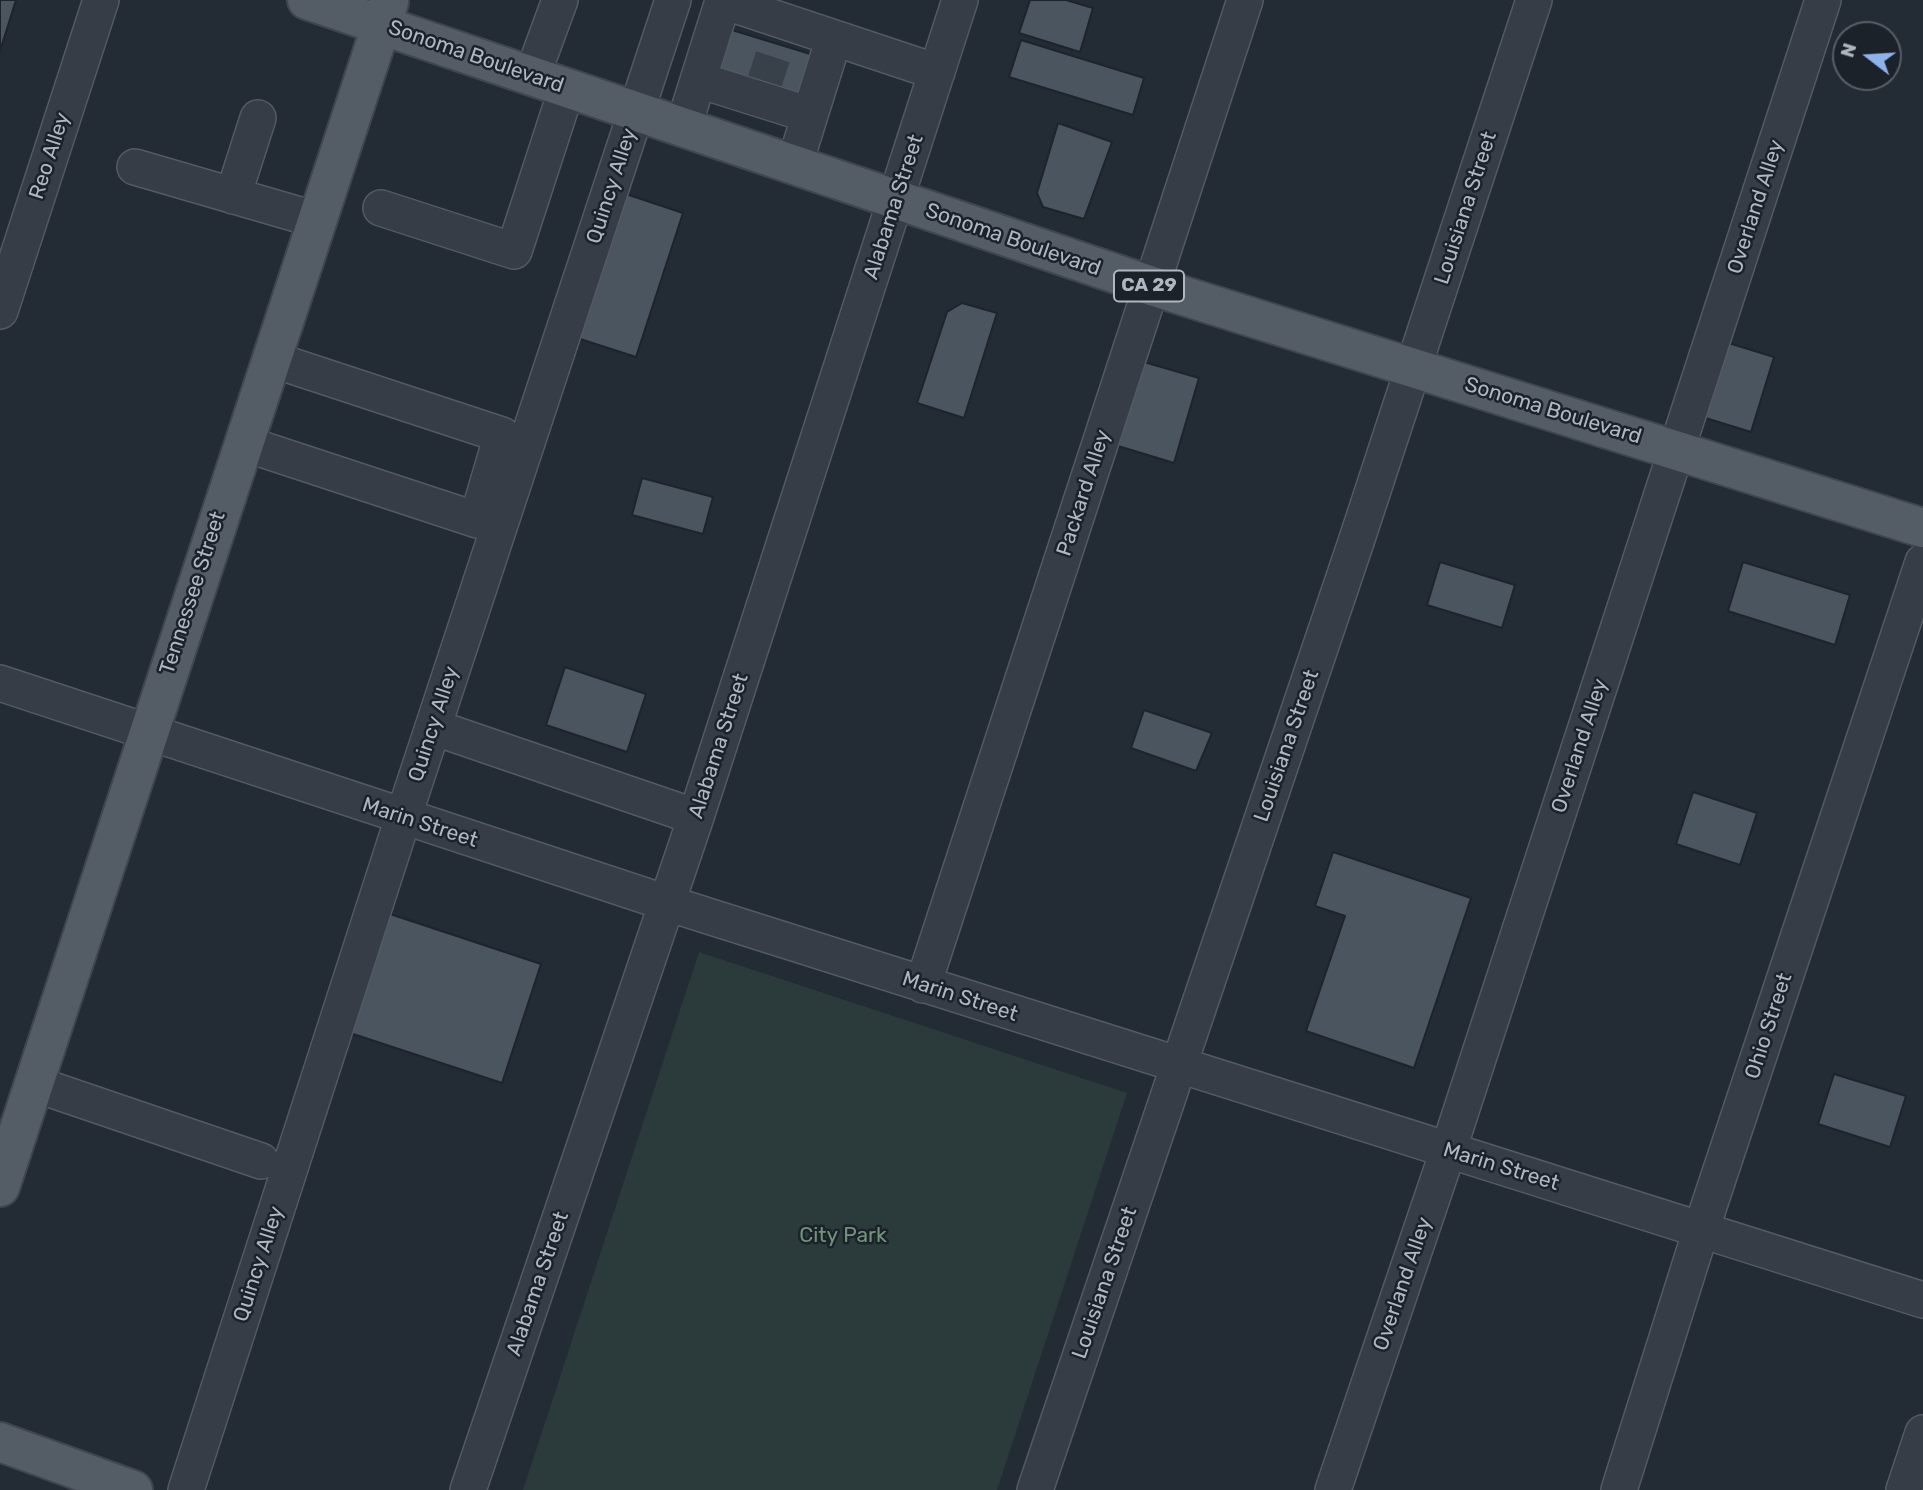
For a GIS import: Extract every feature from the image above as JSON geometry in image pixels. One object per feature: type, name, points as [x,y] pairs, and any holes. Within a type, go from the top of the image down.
[{"type":"main road","name":"Sonoma Boulevard","points":[[307,0],[386,13],[550,83],[1152,286],[1923,528]]},
{"type":"main road","name":"Tennessee Street","points":[[0,1187],[147,733],[386,13]]},
{"type":"main road","points":[[0,1443],[133,1490]]},
{"type":"street","name":"Reo Alley","points":[[0,311],[101,0]]},
{"type":"street","points":[[381,208],[514,251],[550,83],[560,0]]},
{"type":"street","name":"Quincy Alley","points":[[186,1490],[433,727],[488,523],[515,437],[636,112],[673,0]]},
{"type":"street","name":"Alabama Street","points":[[468,1490],[696,817],[960,0]]},
{"type":"street","name":"Packard Alley","points":[[923,985],[1245,0]]},
{"type":"street","name":"Louisiana Street","points":[[1035,1490],[1413,368],[1534,0]]},
{"type":"street","name":"Overland Alley","points":[[1333,1490],[1448,1151],[1823,0]]},
{"type":"street","points":[[683,128],[723,1],[780,34],[834,38],[937,72]]},
{"type":"street","points":[[794,166],[834,38]]},
{"type":"street","points":[[699,80],[760,94],[810,115]]},
{"type":"street","points":[[233,196],[258,118]]},
{"type":"street","points":[[135,167],[317,220]]},
{"type":"street","points":[[271,359],[515,437]]},
{"type":"street","points":[[243,443],[488,523]]},
{"type":"street","name":"Ohio Street","points":[[1619,1490],[1701,1230],[1923,562]]},
{"type":"street","name":"Marin Street","points":[[0,683],[402,818],[1923,1300]]},
{"type":"street","points":[[433,727],[696,817]]},
{"type":"street","points":[[35,1084],[261,1161]]},
{"type":"street","points":[[1904,1490],[1923,1433]]},
{"type":"green space","name":"City Park","points":[[699,952],[1127,1093],[997,1490],[523,1490]]},
{"type":"building","points":[[0,0],[16,0],[0,51]]},
{"type":"building","points":[[1030,0],[1066,0],[1093,8],[1080,52],[1019,33]]},
{"type":"building","points":[[732,30],[820,57],[806,103],[718,75]]},
{"type":"building","points":[[1021,40],[1144,78],[1133,115],[1009,77]]},
{"type":"building","points":[[1058,123],[1112,142],[1084,219],[1043,207],[1037,193]]},
{"type":"building","points":[[623,193],[683,213],[636,357],[577,338]]},
{"type":"building","points":[[962,303],[997,313],[964,418],[917,403],[947,312]]},
{"type":"building","points":[[1722,341],[1774,357],[1751,432],[1699,416]]},
{"type":"building","points":[[1144,362],[1199,378],[1174,463],[1118,446]]},
{"type":"building","points":[[642,478],[713,497],[703,534],[632,515]]},
{"type":"building","points":[[1440,562],[1515,585],[1502,628],[1427,605]]},
{"type":"building","points":[[1743,562],[1850,595],[1835,645],[1728,611]]},
{"type":"building","points":[[565,667],[646,694],[627,752],[546,725]]},
{"type":"building","points":[[1144,710],[1212,733],[1196,771],[1131,748]]},
{"type":"building","points":[[1693,792],[1757,813],[1740,865],[1676,844]]},
{"type":"building","points":[[1333,852],[1471,898],[1414,1068],[1306,1031],[1345,916],[1315,906]]},
{"type":"building","points":[[387,913],[541,964],[502,1083],[347,1032]]},
{"type":"building","points":[[1834,1074],[1906,1096],[1890,1147],[1818,1124]]},
{"type":"tunnel","points":[[762,90],[776,47]]}]
